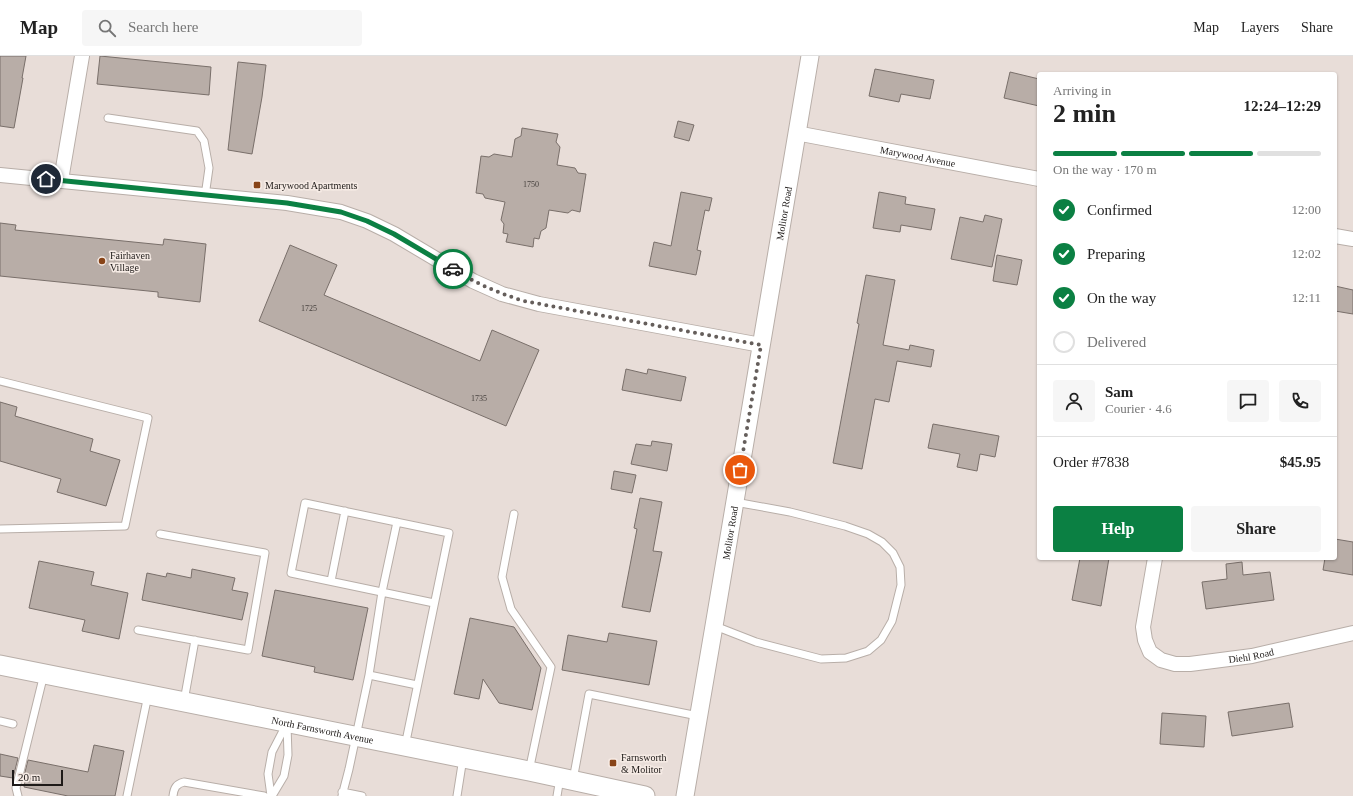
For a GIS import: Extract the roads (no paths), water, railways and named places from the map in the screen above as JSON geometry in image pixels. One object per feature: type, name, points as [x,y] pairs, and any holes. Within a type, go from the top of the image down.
[{"type":"main road","name":"North Farnsworth Avenue","points":[[0,665],[529,771],[564,785],[645,796]]},
{"type":"street","points":[[61,180],[82,56]]},
{"type":"street","name":"Molitor Road","points":[[684,796],[810,56]]},
{"type":"street","name":"Marywood Avenue","points":[[796,133],[1037,179]]},
{"type":"street","points":[[0,175],[287,203],[341,212],[367,221],[394,234],[473,281],[502,294],[540,304],[761,345]]},
{"type":"street","points":[[1337,236],[1353,239]]},
{"type":"street","name":"Diehl Road","points":[[1155,560],[1142,627],[1150,652],[1161,660],[1175,664],[1190,664],[1252,656],[1353,633]]},
{"type":"lane","points":[[108,118],[197,131],[204,141],[209,168],[205,196]]},
{"type":"lane","points":[[0,380],[148,418],[125,526],[0,529]]},
{"type":"lane","points":[[714,626],[756,642],[821,659],[846,658],[868,651],[881,640],[892,621],[901,585],[900,567],[893,553],[882,542],[868,534],[845,526],[790,512],[735,502]]},
{"type":"lane","points":[[405,746],[449,533],[305,503],[291,573],[434,603]]},
{"type":"lane","points":[[331,581],[345,511]]},
{"type":"lane","points":[[514,514],[502,577],[511,608],[551,667],[529,771]]},
{"type":"lane","points":[[362,796],[342,794],[349,769],[369,675],[382,592],[397,522]]},
{"type":"lane","points":[[138,630],[248,650],[265,553],[160,534]]},
{"type":"lane","points":[[184,702],[195,640]]},
{"type":"lane","points":[[18,796],[16,788],[44,674]]},
{"type":"lane","points":[[369,675],[417,685]]},
{"type":"lane","points":[[564,785],[589,694],[698,716]]},
{"type":"lane","points":[[127,796],[148,695]]},
{"type":"lane","points":[[0,721],[13,724]]},
{"type":"lane","points":[[271,796],[268,774],[272,752],[287,723]]},
{"type":"lane","points":[[271,796],[284,776],[288,755],[287,723]]},
{"type":"lane","points":[[457,796],[463,758]]},
{"type":"lane","points":[[173,796],[174,788],[178,783],[184,782],[264,796]]},
{"type":"place","name":"Marywood Apartments","points":[[257,185]]},
{"type":"place","name":"Fairhaven Village","points":[[102,261]]},
{"type":"place","name":"Farnsworth & Molitor","points":[[613,763]]}]
